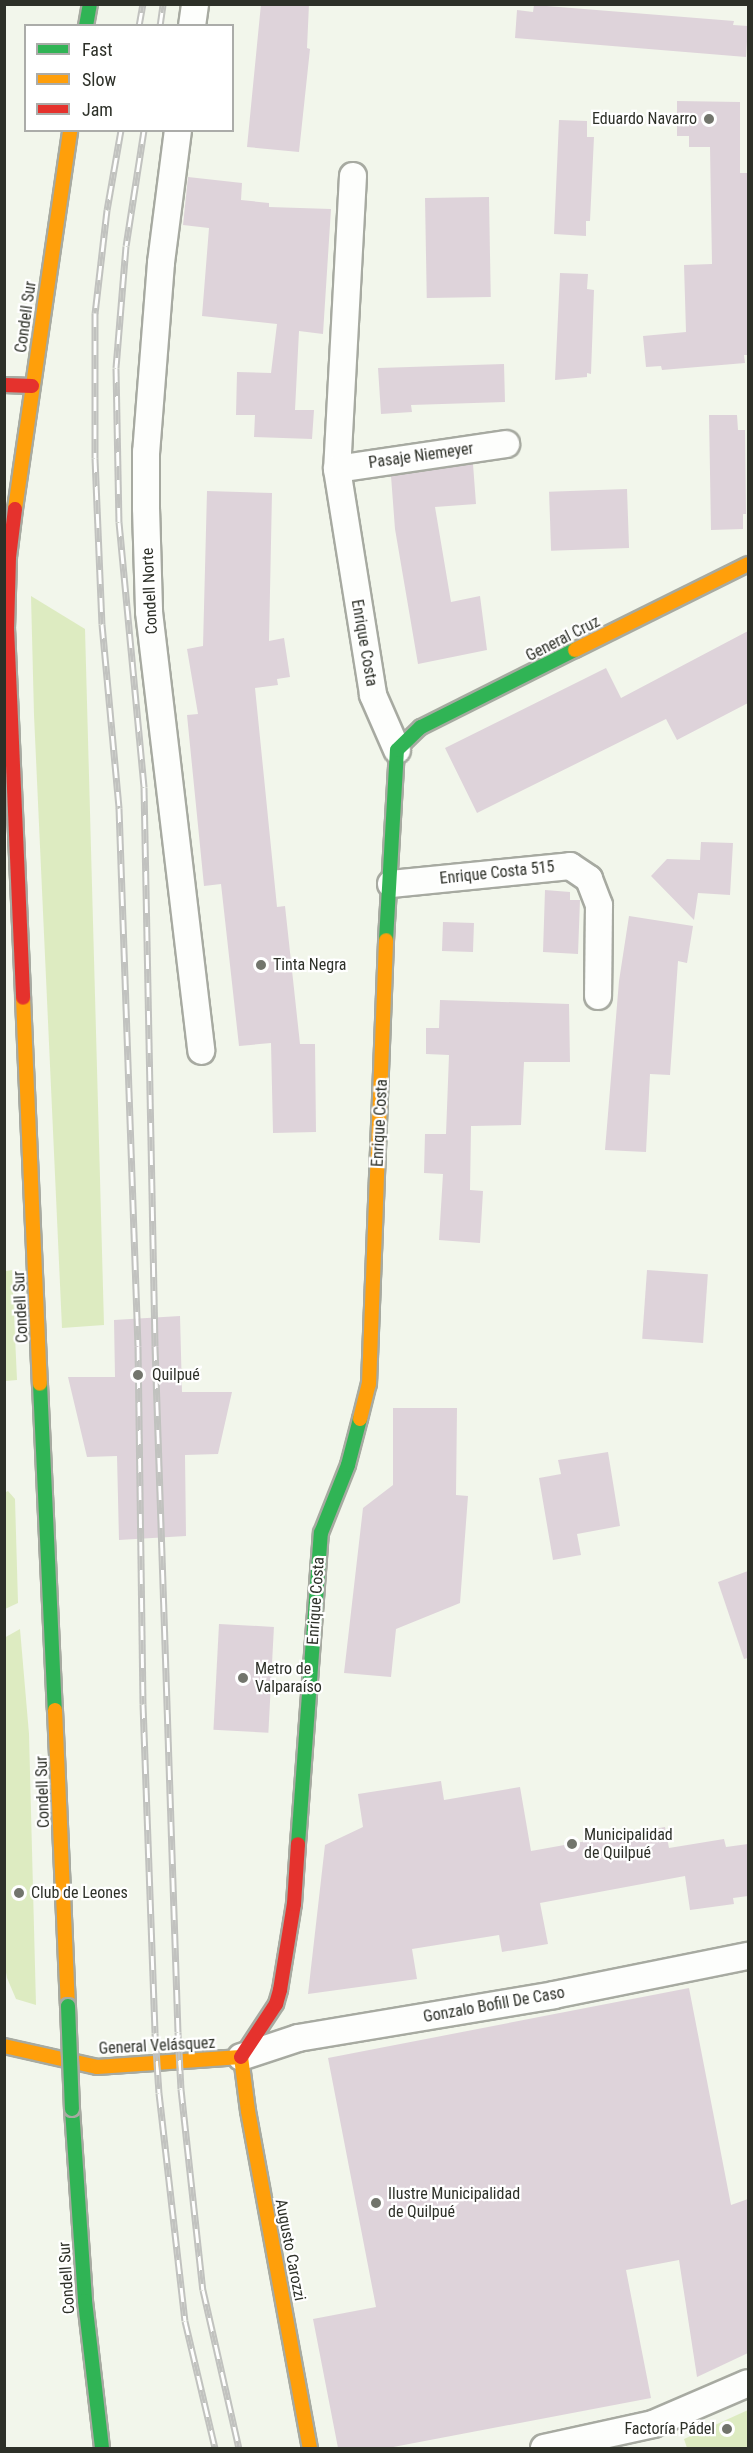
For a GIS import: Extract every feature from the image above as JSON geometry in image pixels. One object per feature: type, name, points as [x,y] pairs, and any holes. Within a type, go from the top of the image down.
[{"type":"street","points":[[86,24],[90,4]]},
{"type":"street","points":[[192,24],[195,4]]},
{"type":"street","name":"Condell Sur","points":[[70,132],[9,557],[7,628],[72,2109],[85,2301],[102,2448]]},
{"type":"street","name":"Condell Norte","points":[[178,132],[161,262],[146,452],[146,508],[149,612],[201,1051]]},
{"type":"street","name":"Enrique Costa","points":[[241,2057],[276,2004],[280,1990],[294,1904],[321,1533],[348,1465],[369,1384],[391,884],[391,822],[397,750],[373,695],[337,469],[353,176]]},
{"type":"street","points":[[4,385],[32,386]]},
{"type":"street","name":"Pasaje Niemeyer","points":[[337,469],[506,444]]},
{"type":"street","name":"General Cruz","points":[[397,750],[422,727],[748,564]]},
{"type":"street","name":"Enrique Costa 515","points":[[391,884],[570,866],[589,879],[599,905],[598,996]]},
{"type":"street","name":"Gonzalo Bofill De Caso","points":[[241,2057],[298,2038],[554,1995],[748,1956]]},
{"type":"street","name":"General Velásquez","points":[[4,2046],[97,2067],[241,2057]]},
{"type":"street","name":"Augusto Carozzi","points":[[241,2057],[248,2111],[310,2448]]},
{"type":"street","points":[[544,2448],[653,2424],[748,2383]]},
{"type":"green space","points":[[31,596],[85,629],[104,1325],[62,1328],[34,715]]},
{"type":"green space","points":[[12,1270],[17,1380],[6,1381],[5,1276],[6,1271]]},
{"type":"green space","points":[[8,1491],[15,1499],[18,1603],[5,1609],[4,1493]]},
{"type":"green space","points":[[20,1629],[29,1734],[36,2005],[16,1999],[7,1978],[4,1961],[4,1638]]},
{"type":"green space","name":"Factoría Pádel","points":[[748,2410],[748,2448],[687,2448],[684,2439]]},
{"type":"building","points":[[261,4],[309,4],[307,48],[310,49],[299,152],[247,147]]},
{"type":"building","points":[[534,5],[734,21],[733,25],[748,26],[746,57],[515,38],[517,10],[533,12]]},
{"type":"building","points":[[677,101],[740,102],[740,173],[748,173],[748,355],[744,355],[745,363],[662,370],[661,366],[646,367],[643,336],[686,332],[684,265],[712,264],[710,147],[689,147],[689,136],[677,136]]},
{"type":"building","points":[[559,120],[587,121],[587,137],[594,137],[590,221],[586,221],[586,236],[554,234]]},
{"type":"building","points":[[188,177],[242,183],[241,200],[269,203],[269,207],[331,209],[323,334],[299,331],[295,410],[314,410],[312,439],[254,437],[255,415],[236,415],[237,372],[271,373],[277,324],[202,316],[209,228],[183,225]]},
{"type":"building","points":[[489,197],[491,297],[427,298],[425,198]]},
{"type":"building","points":[[560,273],[588,274],[587,289],[594,290],[591,374],[587,373],[587,377],[555,380]]},
{"type":"building","points":[[504,364],[505,402],[411,405],[412,412],[381,414],[378,368]]},
{"type":"building","points":[[709,415],[737,415],[738,430],[745,430],[746,514],[743,514],[743,529],[711,530]]},
{"type":"building","points":[[473,464],[476,504],[435,507],[451,602],[480,596],[487,650],[418,664],[395,529],[391,476]]},
{"type":"building","points":[[627,489],[629,548],[551,551],[549,492]]},
{"type":"building","points":[[207,491],[272,493],[269,641],[284,638],[290,677],[277,679],[278,685],[255,688],[277,907],[285,906],[300,1044],[315,1044],[316,1132],[273,1133],[271,1043],[239,1046],[221,884],[204,886],[187,715],[198,714],[187,649],[203,646]]},
{"type":"building","points":[[748,631],[748,703],[677,740],[666,719],[477,813],[445,748],[606,668],[621,698]]},
{"type":"building","points":[[701,842],[733,843],[730,895],[698,893],[694,920],[651,876],[667,859],[700,860]]},
{"type":"building","points":[[545,890],[570,892],[570,900],[580,900],[578,954],[543,952]]},
{"type":"building","points":[[629,916],[693,926],[687,963],[678,961],[670,1075],[650,1074],[646,1152],[605,1150],[619,981]]},
{"type":"building","points":[[443,922],[474,923],[473,952],[442,951]]},
{"type":"building","points":[[440,1000],[569,1004],[570,1062],[524,1062],[521,1125],[471,1126],[470,1190],[483,1191],[480,1243],[439,1240],[443,1174],[424,1173],[425,1134],[446,1134],[449,1055],[426,1054],[426,1028],[439,1028]]},
{"type":"building","points":[[647,1270],[708,1274],[703,1343],[642,1339]]},
{"type":"building","points":[[180,1316],[182,1392],[232,1392],[218,1454],[185,1455],[186,1536],[119,1540],[117,1456],[87,1457],[68,1377],[115,1377],[114,1320]]},
{"type":"building","points":[[393,1408],[457,1408],[456,1495],[468,1496],[460,1603],[396,1629],[391,1677],[344,1673],[363,1508],[393,1485]]},
{"type":"building","points":[[608,1452],[620,1526],[577,1534],[581,1555],[553,1560],[539,1478],[561,1474],[558,1460]]},
{"type":"building","points":[[748,1571],[748,1658],[744,1659],[718,1582]]},
{"type":"building","name":"Metro de Valparaíso","points":[[219,1624],[274,1627],[268,1733],[213,1730]]},
{"type":"building","points":[[441,1781],[444,1800],[520,1787],[531,1851],[665,1827],[669,1848],[724,1839],[726,1847],[748,1844],[748,1896],[733,1898],[734,1904],[690,1910],[685,1876],[540,1903],[548,1944],[502,1952],[499,1935],[412,1949],[417,1979],[308,1994],[325,1845],[363,1827],[358,1794]]},
{"type":"building","points":[[689,1988],[731,2205],[748,2199],[748,2353],[697,2377],[679,2260],[626,2270],[651,2398],[388,2448],[338,2448],[313,2319],[376,2307],[328,2058]]},
{"type":"railway","points":[[139,24],[143,4]]},
{"type":"railway","points":[[160,24],[163,4]]},
{"type":"railway","points":[[121,132],[107,210],[95,313],[95,458],[102,624],[119,808],[138,1346],[143,1704],[155,2033],[159,2093],[185,2321],[215,2448]]},
{"type":"railway","points":[[144,132],[126,246],[116,368],[119,522],[144,787],[155,1346],[178,2032],[181,2089],[203,2290],[239,2448]]},
{"type":"traffic: fast","points":[[86,24],[90,4]]},
{"type":"traffic: fast","points":[[386,940],[397,750],[421,727],[575,650]]},
{"type":"traffic: fast","points":[[40,1384],[55,1710]]},
{"type":"traffic: fast","points":[[298,1844],[321,1533],[348,1465],[360,1419]]},
{"type":"traffic: fast","points":[[68,2006],[72,2109]]},
{"type":"traffic: fast","points":[[72,2109],[85,2301],[102,2448]]},
{"type":"traffic: slow","points":[[15,509],[70,132]]},
{"type":"traffic: slow","points":[[575,650],[748,564]]},
{"type":"traffic: slow","points":[[360,1419],[369,1384],[386,940]]},
{"type":"traffic: slow","points":[[23,998],[40,1384]]},
{"type":"traffic: slow","points":[[55,1710],[68,2006]]},
{"type":"traffic: slow","points":[[4,2046],[97,2067],[241,2057]]},
{"type":"traffic: slow","points":[[241,2057],[248,2111],[310,2448]]},
{"type":"traffic: jam","points":[[4,385],[32,386]]},
{"type":"traffic: jam","points":[[15,509],[9,557],[7,628],[23,998]]},
{"type":"traffic: jam","points":[[241,2057],[276,2004],[280,1990],[294,1904],[298,1844]]},
{"type":"place","name":"Eduardo Navarro","points":[[709,119]]},
{"type":"place","name":"Tinta Negra","points":[[261,965]]},
{"type":"place","name":"Quilpué","points":[[138,1375]]},
{"type":"place","name":"Metro de Valparaíso","points":[[243,1678]]},
{"type":"place","name":"Municipalidad de Quilpué","points":[[572,1844]]},
{"type":"place","name":"Club de Leones","points":[[19,1893]]},
{"type":"place","name":"Ilustre Municipalidad de Quilpué","points":[[376,2203]]},
{"type":"place","name":"Factoría Pádel","points":[[727,2429]]}]
